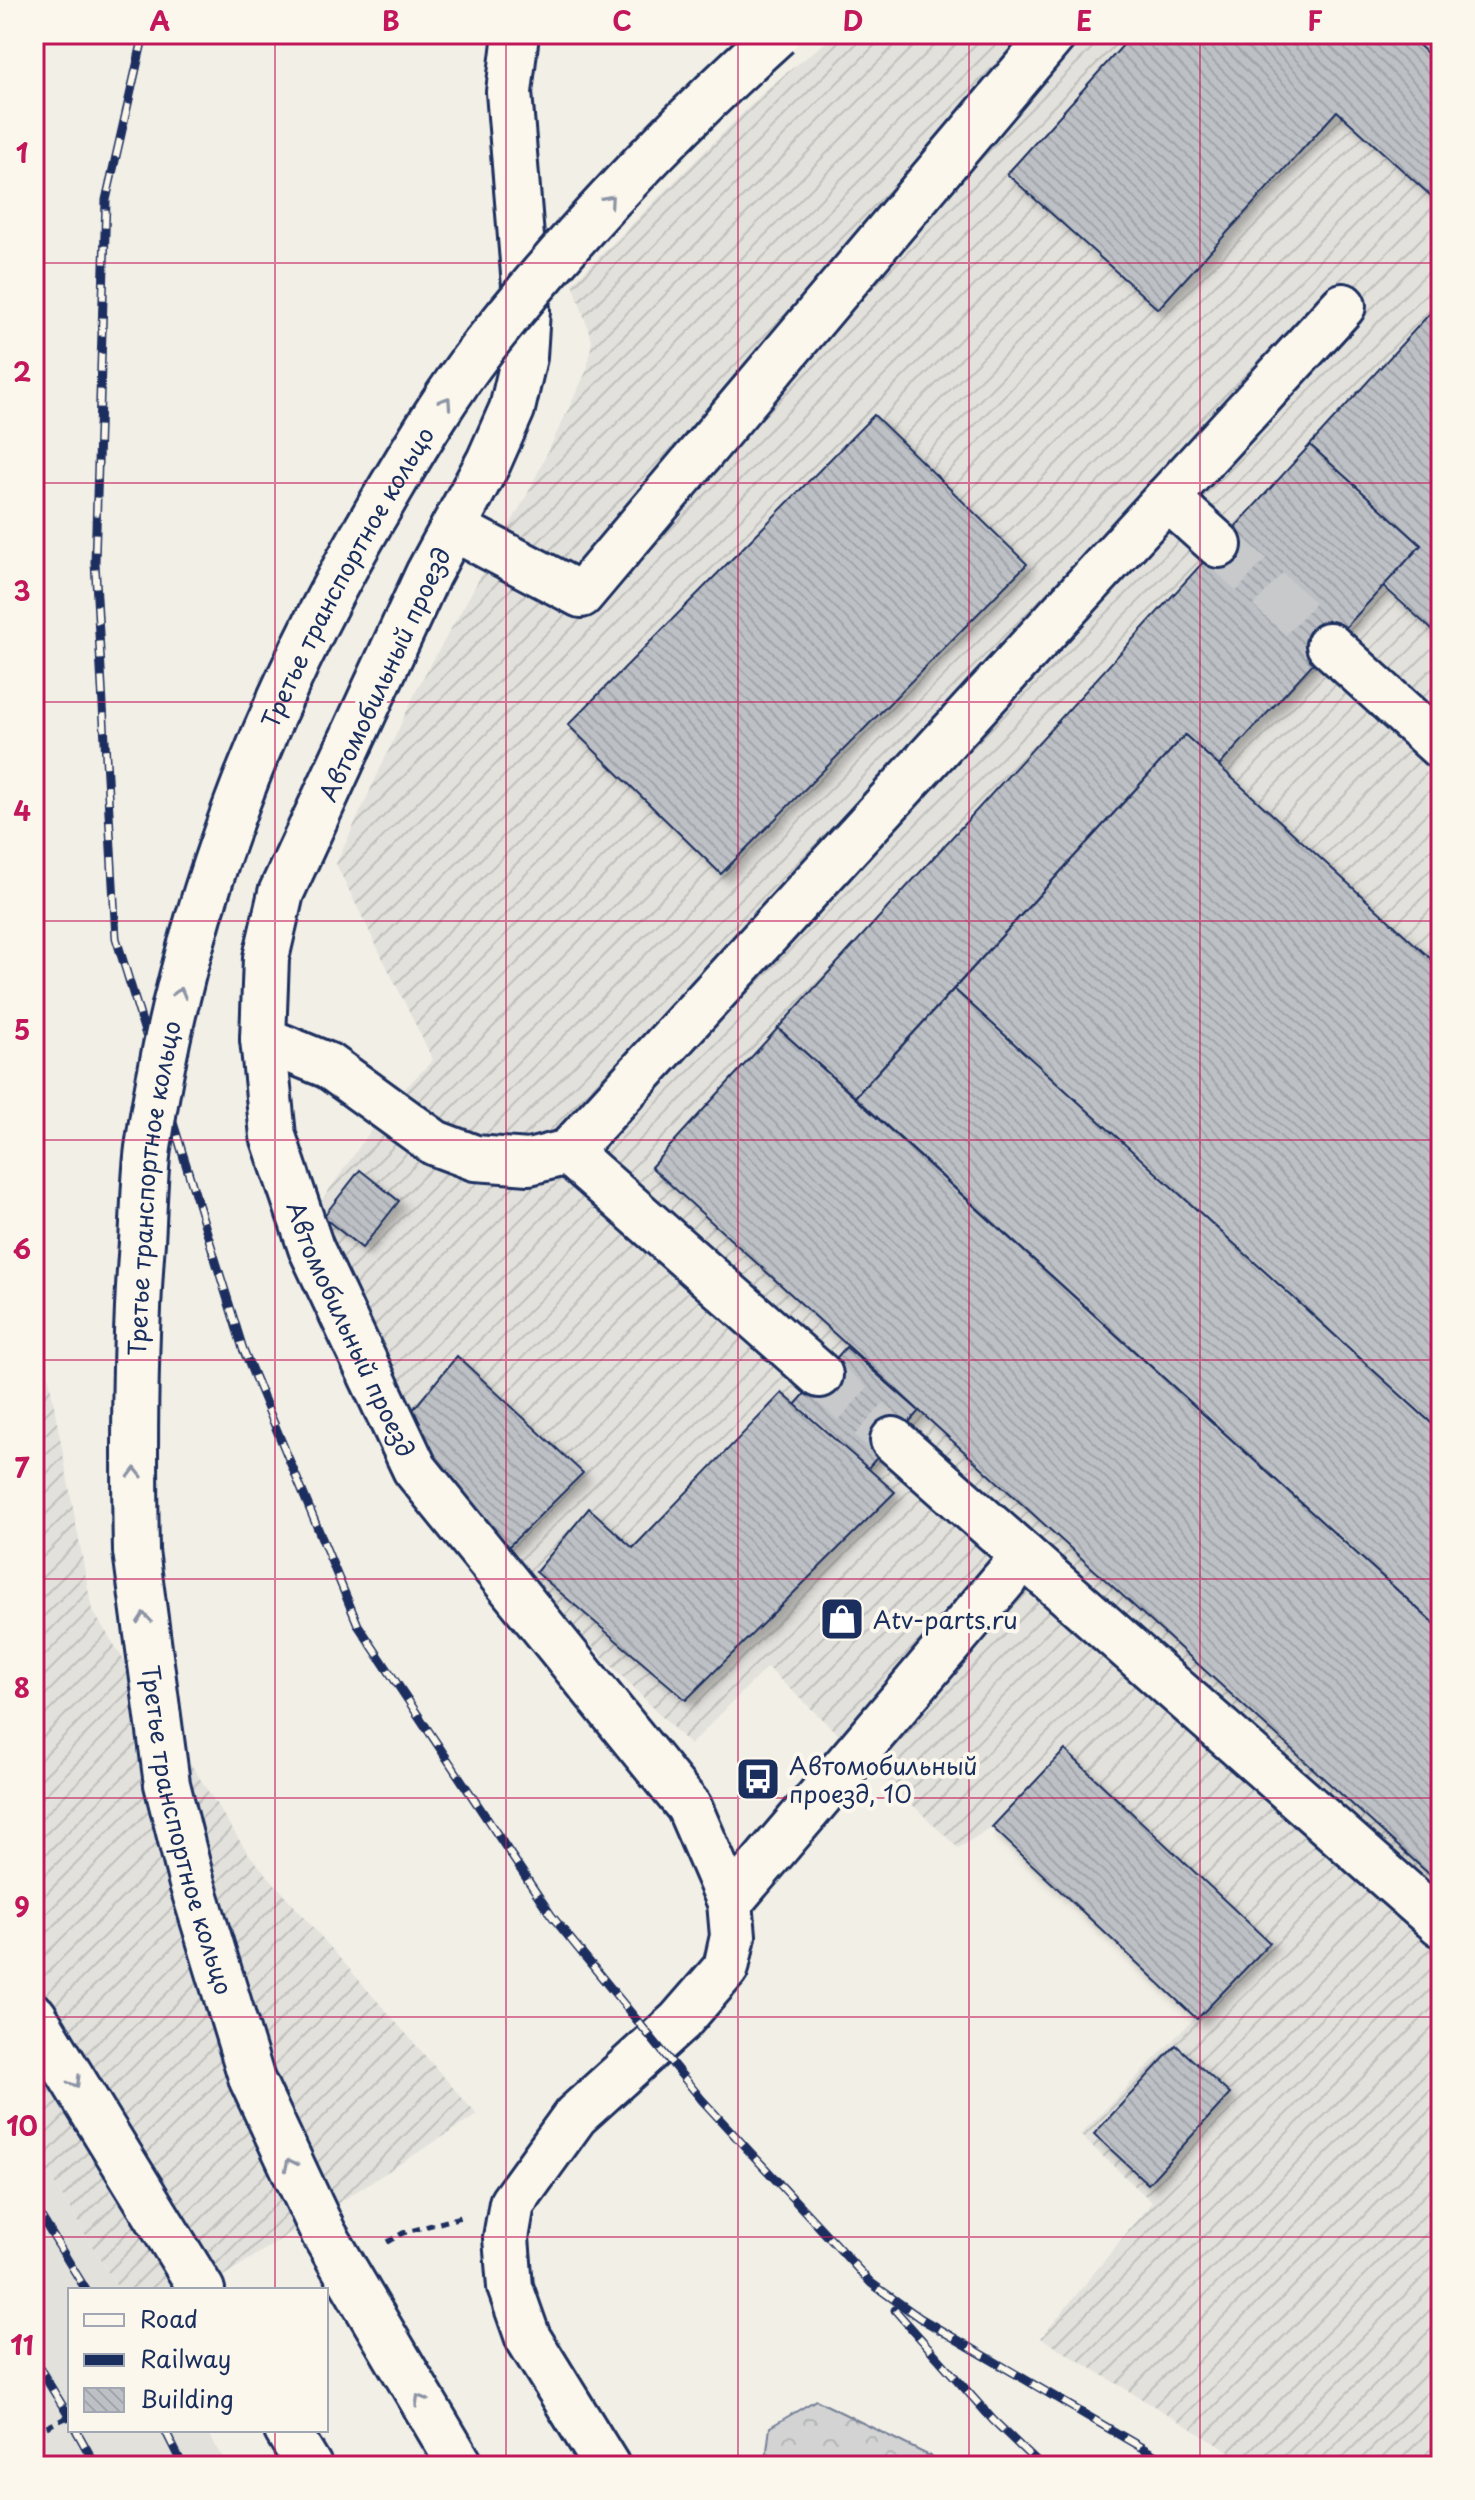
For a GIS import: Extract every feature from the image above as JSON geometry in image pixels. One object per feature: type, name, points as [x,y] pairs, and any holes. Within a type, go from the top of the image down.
[{"type":"main road","name":"Автомобильный проезд","points":[[516,34],[509,92],[527,310],[524,357],[512,409],[281,893],[266,958],[263,1039],[273,1136],[311,1248],[415,1469],[689,1807],[730,1902],[733,1936],[726,1968],[680,2021],[575,2116],[512,2203],[506,2238],[510,2287],[528,2338],[607,2466]]},
{"type":"main road","name":"Третье транспортное кольцо","points":[[461,2466],[324,2234],[252,2080],[221,1987],[167,1784],[136,1551],[133,1405],[148,1150],[172,1021],[240,792],[290,673],[350,555],[417,444],[482,349],[613,195],[700,103],[777,34]]},
{"type":"main road","points":[[453,528],[581,595],[1054,34]]},
{"type":"main road","points":[[263,1039],[329,1066],[435,1143],[475,1158],[529,1162],[568,1152],[1343,306]]},
{"type":"main road","points":[[1167,498],[1219,545]]},
{"type":"main road","points":[[1329,645],[1441,747]]},
{"type":"main road","points":[[568,1152],[820,1375]]},
{"type":"main road","points":[[893,1440],[1441,1924]]},
{"type":"main road","points":[[730,1902],[1024,1556]]},
{"type":"main road","points":[[34,2016],[201,2288]]},
{"type":"main road","points":[[288,2432],[309,2466]]},
{"type":"path","points":[[378,2247],[403,2233],[512,2203]]},
{"type":"path","points":[[34,2433],[68,2417]]},
{"type":"shaded area","points":[[836,34],[1441,34],[1441,2466],[1253,2466],[1041,2338],[1152,2202],[1080,2135],[1269,1942],[1065,1750],[992,1827],[958,1848],[767,1667],[690,1745],[518,1571],[406,1434],[313,1213],[388,1106],[433,1060],[336,864],[419,685],[527,495],[587,370],[592,341],[573,283],[770,86]]},
{"type":"shaded area","points":[[34,1298],[92,1610],[247,1852],[477,2115],[204,2288],[118,2288],[34,2150]]},
{"type":"shaded area","points":[[34,2150],[118,2288],[68,2288],[68,2432],[207,2432],[228,2466],[34,2466]]},
{"type":"green space","points":[[816,2400],[950,2466],[765,2466],[770,2427]]},
{"type":"building","points":[[1133,34],[1407,34],[1441,66],[1441,205],[1337,111],[1158,309],[1007,174]]},
{"type":"building","points":[[1441,301],[1441,638],[1383,586],[1421,545],[1310,445]]},
{"type":"building","points":[[874,415],[1027,564],[721,874],[568,725]]},
{"type":"building","points":[[1310,445],[1421,545],[1219,766],[1185,735],[855,1097],[778,1028]]},
{"type":"building","points":[[1185,735],[1441,968],[1441,1432],[954,989]]},
{"type":"building","points":[[954,989],[1441,1432],[1441,1630],[855,1097]]},
{"type":"building","points":[[778,1028],[1441,1630],[1441,1885],[651,1167]]},
{"type":"building","points":[[360,1170],[399,1201],[362,1248],[323,1217]]},
{"type":"building","points":[[846,1347],[919,1411],[867,1469],[795,1405]]},
{"type":"building","points":[[457,1356],[583,1473],[506,1549],[403,1422]]},
{"type":"building","points":[[782,1393],[895,1492],[686,1700],[536,1572],[589,1508],[633,1548]]},
{"type":"building","points":[[1065,1750],[1270,1943],[1197,2019],[992,1827]]},
{"type":"building","points":[[1176,2045],[1230,2094],[1148,2184],[1094,2134]]},
{"type":"tunnel","points":[[1219,545],[1329,645]]},
{"type":"tunnel","points":[[820,1375],[893,1440]]},
{"type":"railway","points":[[144,34],[106,200],[95,562],[116,938],[243,1349],[358,1625],[551,1915],[702,2100],[871,2283],[920,2318],[1173,2466]]},
{"type":"railway","points":[[34,2205],[85,2288]]},
{"type":"railway","points":[[895,2310],[993,2420],[1041,2466]]},
{"type":"railway","points":[[34,2359],[68,2415]]},
{"type":"railway","points":[[77,2432],[96,2466]]},
{"type":"railway","points":[[166,2432],[183,2466]]},
{"type":"place","name":"Atv-parts.ru","points":[[842,1619]]},
{"type":"place","name":"Автомобильный проезд, 10","points":[[758,1779]]}]
